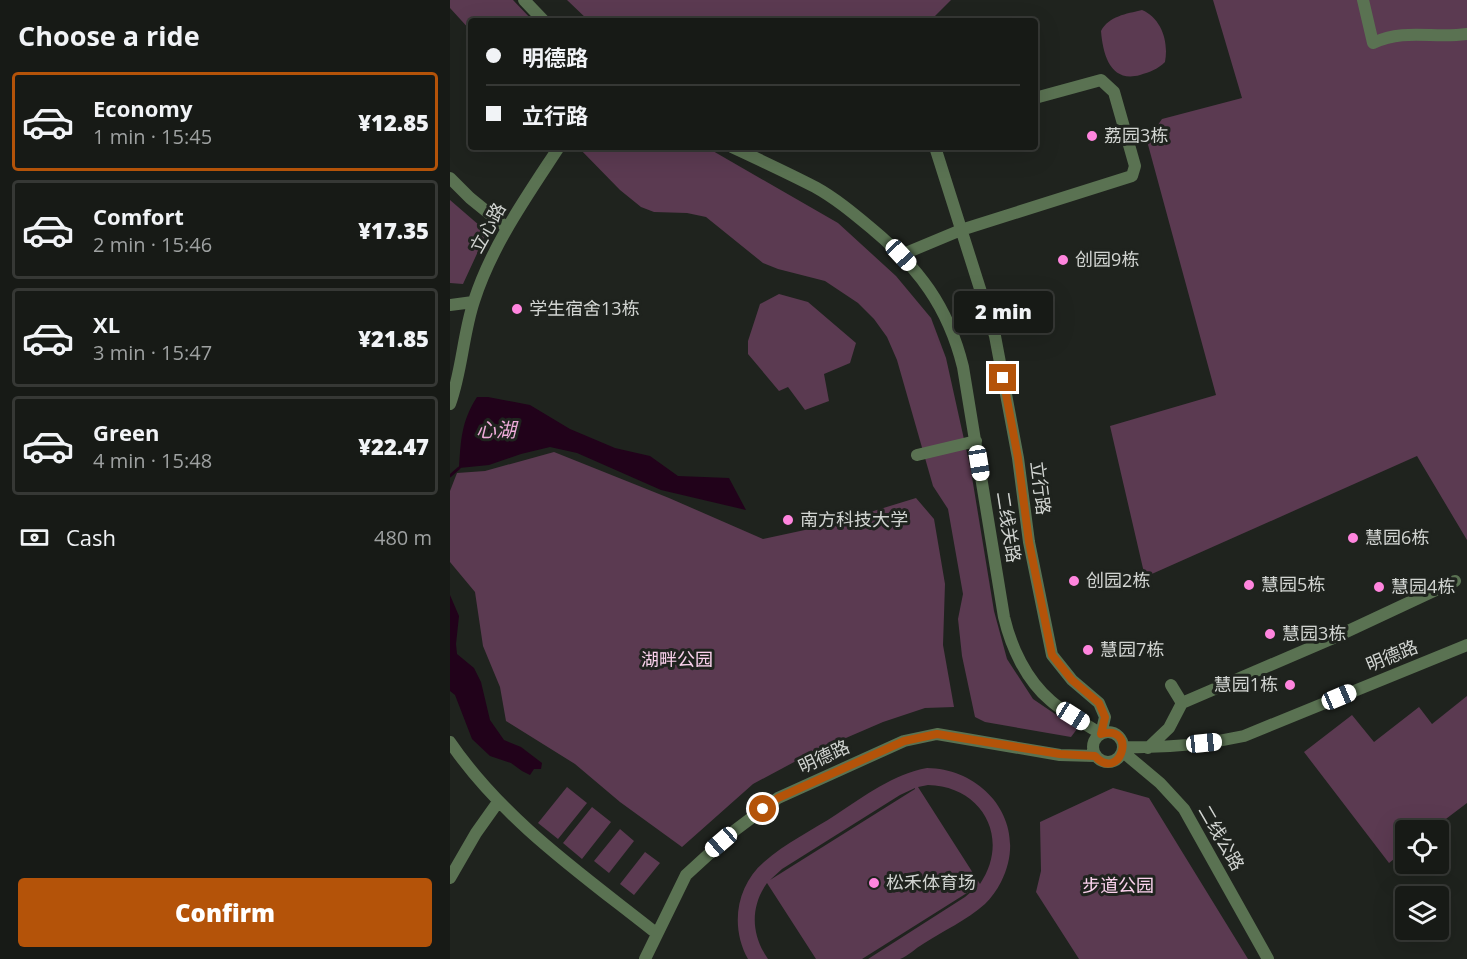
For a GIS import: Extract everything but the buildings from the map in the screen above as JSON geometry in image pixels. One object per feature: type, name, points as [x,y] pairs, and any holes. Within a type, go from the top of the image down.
[{"type":"street","points":[[524,0],[541,18]]},
{"type":"street","points":[[1364,0],[1373,43],[1399,34],[1437,34],[1448,37],[1467,34]]},
{"type":"street","points":[[901,255],[961,230],[1132,176],[1135,166],[1114,92],[1101,80],[1038,97]]},
{"type":"street","name":"立心路","points":[[450,404],[474,302],[491,258],[507,228],[557,150]]},
{"type":"street","name":"二线关路","points":[[738,150],[829,196],[856,215],[901,255],[932,293],[953,332],[963,367],[1004,617],[1015,648],[1030,676],[1047,698],[1101,734]]},
{"type":"street","name":"立行路","points":[[936,150],[995,336],[1018,458],[1029,542],[1052,655],[1072,680],[1099,703],[1105,717],[1101,734]]},
{"type":"street","points":[[450,178],[470,198],[507,228]]},
{"type":"street","points":[[450,305],[474,302]]},
{"type":"street","points":[[917,455],[976,441]]},
{"type":"street","points":[[1148,747],[1169,728],[1182,703],[1331,639],[1455,581]]},
{"type":"street","name":"明德路","points":[[1123,749],[1222,741],[1258,732],[1467,645]]},
{"type":"street","points":[[1171,686],[1182,703]]},
{"type":"street","points":[[1107,732],[1120,738],[1123,749],[1117,760],[1108,763],[1095,756],[1094,743],[1101,734],[1107,732]]},
{"type":"street","name":"明德路","points":[[645,959],[686,875],[734,831],[778,798],[904,741],[937,734],[1060,754],[1095,756]]},
{"type":"street","points":[[450,742],[481,784],[498,802],[559,855],[657,933]]},
{"type":"street","name":"二线公路","points":[[1123,749],[1184,809],[1268,959]]},
{"type":"street","points":[[450,878],[476,833],[498,802]]},
{"type":"green space","points":[[450,0],[513,0],[530,18],[468,18],[468,28],[450,8]]},
{"type":"green space","points":[[567,0],[951,0],[933,18],[586,18]]},
{"type":"green space","points":[[1213,0],[1467,0],[1467,540],[1417,456],[1145,577],[1110,426],[1216,395],[1147,141],[1162,119],[1242,98]]},
{"type":"green space","points":[[1142,10],[1159,24],[1166,46],[1165,62],[1160,67],[1140,75],[1122,75],[1110,65],[1104,50],[1101,31],[1113,19]]},
{"type":"green space","points":[[581,150],[711,150],[838,223],[896,276],[931,318],[946,358],[971,471],[994,611],[1007,659],[1033,699],[1077,729],[1071,737],[985,722],[975,717],[962,656],[958,619],[963,594],[948,509],[933,486],[897,360],[887,337],[874,319],[858,303],[825,281],[763,263],[706,217],[687,213],[654,212],[641,207],[620,190]]},
{"type":"green space","points":[[450,200],[487,232],[463,284],[450,283]]},
{"type":"green space","points":[[779,294],[808,302],[856,343],[850,363],[824,374],[829,401],[805,410],[788,387],[779,391],[748,354],[748,341],[760,304]]},
{"type":"green space","name":"湖畔公园","points":[[554,452],[763,539],[828,525],[916,498],[934,519],[945,584],[943,645],[954,707],[925,708],[883,722],[811,753],[753,784],[682,847],[620,802],[575,764],[506,721],[500,687],[483,646],[475,592],[450,562],[450,491],[457,473],[485,471]]},
{"type":"green space","points":[[1467,696],[1467,803],[1445,820],[1395,820],[1395,858],[1389,863],[1304,752],[1352,715],[1374,742],[1419,707],[1432,724]]},
{"type":"green space","points":[[927,768],[948,771],[968,778],[984,789],[997,804],[1006,821],[1010,840],[1009,861],[996,891],[985,904],[900,959],[868,959],[965,897],[978,886],[862,959],[816,959],[767,883],[761,892],[755,911],[755,921],[758,940],[768,959],[748,959],[739,934],[739,908],[747,883],[755,872],[772,855],[880,786]],"holes":[[[928,785],[947,788],[963,794],[986,818],[993,849],[989,867],[980,884],[918,787]],[[915,789],[770,880],[782,869],[900,795]]]},
{"type":"green space","points":[[567,787],[587,803],[558,839],[538,823]]},
{"type":"green space","name":"步道公园","points":[[1113,788],[1149,798],[1248,959],[1079,959],[1036,892],[1041,871],[1040,822]]},
{"type":"green space","points":[[592,807],[611,822],[582,859],[563,843]]},
{"type":"green space","points":[[620,829],[634,841],[609,873],[594,861]]},
{"type":"green space","points":[[645,852],[660,863],[634,895],[620,884]]},
{"type":"water","name":"心湖","points":[[477,397],[530,405],[570,429],[615,448],[650,456],[678,476],[729,478],[746,510],[661,490],[577,453],[550,447],[489,465],[459,468],[465,423]]},
{"type":"water","points":[[450,595],[459,616],[457,654],[474,668],[481,682],[490,720],[504,740],[521,747],[542,763],[541,769],[534,769],[530,775],[511,763],[490,756],[472,739],[455,695],[450,691]]},
{"type":"waterway","points":[[450,476],[459,468]]},
{"type":"place","name":"荔园3栋","points":[[1092,136]]},
{"type":"place","name":"创园9栋","points":[[1063,260]]},
{"type":"place","name":"学生宿舍13栋","points":[[517,309]]},
{"type":"place","name":"南方科技大学","points":[[788,520]]},
{"type":"place","name":"慧园6栋","points":[[1353,538]]},
{"type":"place","name":"创园2栋","points":[[1074,581]]},
{"type":"place","name":"慧园5栋","points":[[1249,585]]},
{"type":"place","name":"慧园4栋","points":[[1379,587]]},
{"type":"place","name":"慧园3栋","points":[[1270,634]]},
{"type":"place","name":"慧园7栋","points":[[1088,650]]},
{"type":"place","name":"慧园1栋","points":[[1290,685]]},
{"type":"place","name":"松禾体育场","points":[[874,883]]},
{"type":"route","points":[[763,809],[778,798],[904,741],[937,734],[1060,754],[1095,756],[1108,763],[1121,756],[1123,747],[1120,738],[1112,733],[1101,734],[1105,717],[1099,703],[1072,680],[1052,655],[1029,542],[1018,458],[1003,378]]}]
